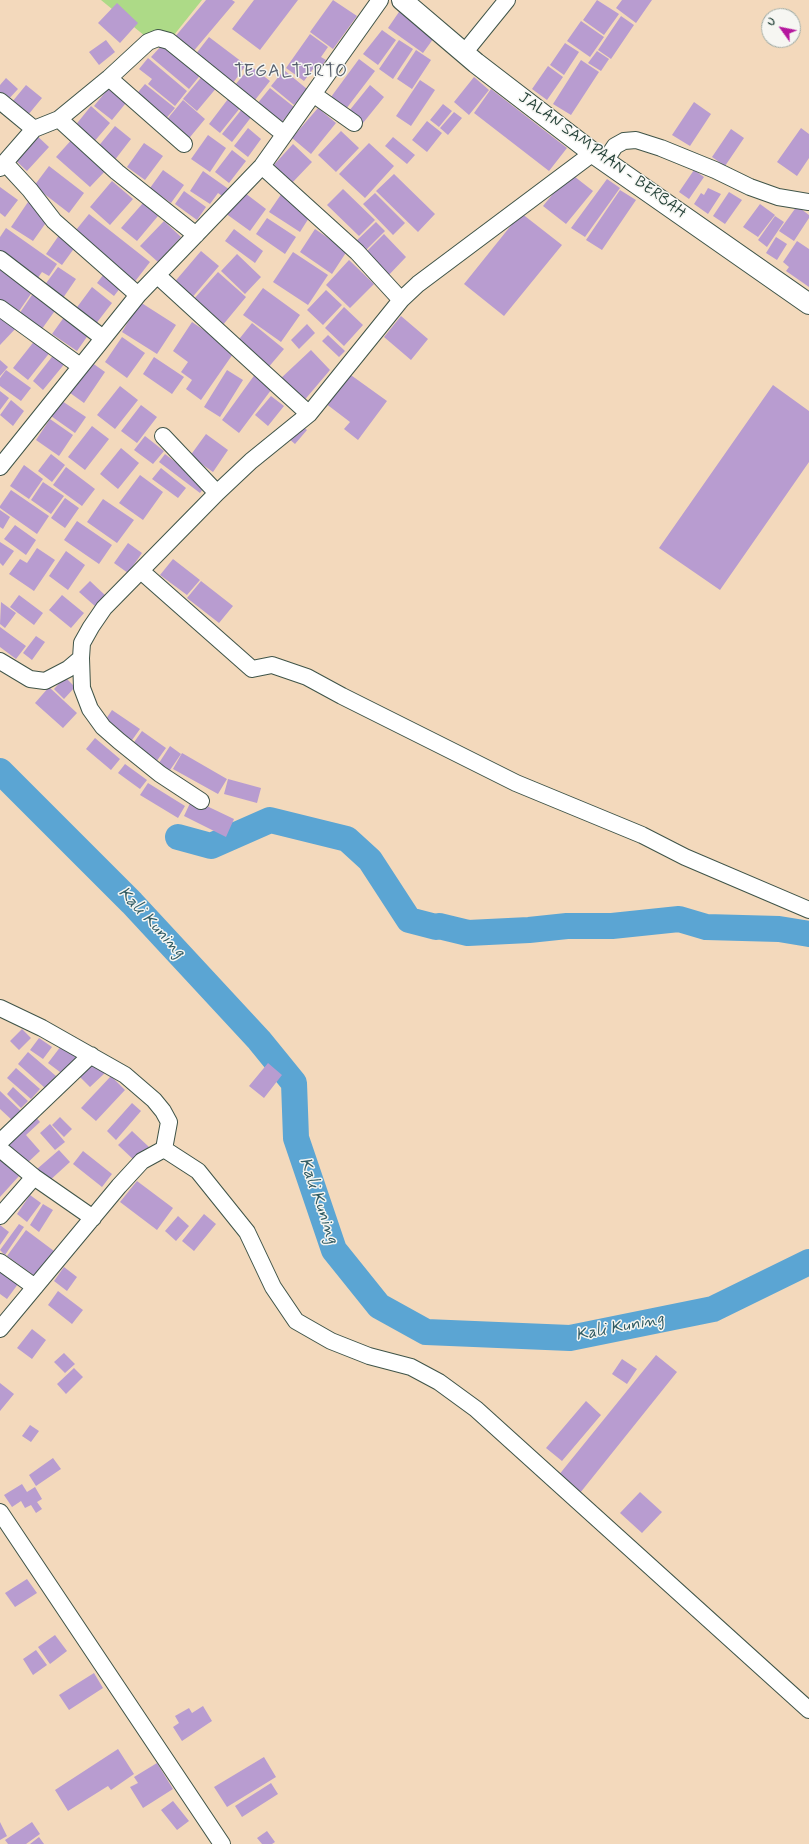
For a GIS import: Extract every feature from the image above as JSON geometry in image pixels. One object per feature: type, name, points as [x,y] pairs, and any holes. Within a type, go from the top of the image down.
[{"type":"main road","name":"JALAN SAMPAAN - BERBAH","points":[[402,0],[464,53],[599,157],[809,304]]},
{"type":"street","points":[[0,467],[138,295],[158,276],[262,166],[380,0]]},
{"type":"street","points":[[464,53],[507,0]]},
{"type":"street","points":[[138,295],[54,221],[30,190],[2,165],[34,129],[59,119],[109,78],[148,42],[158,38],[169,41],[284,134]]},
{"type":"street","points":[[109,78],[184,144]]},
{"type":"street","points":[[313,94],[354,123]]},
{"type":"street","points":[[0,101],[34,129]]},
{"type":"street","points":[[59,119],[117,172],[196,235]]},
{"type":"street","points":[[201,801],[160,774],[103,727],[90,709],[82,688],[82,643],[104,608],[217,493],[309,414],[401,300],[418,284],[599,157],[615,146],[624,142],[636,140],[661,148],[715,170],[750,187],[778,197],[809,202]]},
{"type":"street","points":[[262,166],[357,252],[401,300]]},
{"type":"street","points":[[0,260],[103,338]]},
{"type":"street","points":[[158,276],[309,414]]},
{"type":"street","points":[[0,308],[80,366]]},
{"type":"street","points":[[163,436],[217,493]]},
{"type":"street","points":[[141,571],[252,669],[272,665],[307,677],[360,706],[435,741],[516,783],[642,835],[685,857],[809,910]]},
{"type":"street","points":[[0,661],[30,680],[45,681],[68,669],[81,658]]},
{"type":"street","points":[[0,1008],[42,1028],[125,1075],[154,1100],[163,1111],[169,1122],[164,1149]]},
{"type":"street","points":[[0,1142],[91,1055]]},
{"type":"street","points":[[0,1149],[34,1177],[93,1218]]},
{"type":"street","points":[[0,1329],[142,1161],[164,1149]]},
{"type":"street","points":[[164,1149],[198,1171],[246,1232],[274,1287],[296,1321],[331,1341],[369,1356],[411,1367],[438,1382],[476,1409],[809,1710]]},
{"type":"street","points":[[0,1216],[34,1177]]},
{"type":"street","points":[[0,1262],[35,1287]]},
{"type":"street","points":[[0,1512],[222,1844]]},
{"type":"green space","points":[[101,0],[202,0],[162,50]]},
{"type":"building","points":[[206,0],[232,0],[235,2],[192,53],[174,38]]},
{"type":"building","points":[[254,0],[298,0],[260,50],[232,29]]},
{"type":"building","points":[[333,0],[357,16],[333,49],[310,32]]},
{"type":"building","points":[[597,0],[619,14],[604,35],[583,20]]},
{"type":"building","points":[[622,0],[652,0],[636,23],[616,8]]},
{"type":"building","points":[[117,3],[138,23],[120,43],[98,23]]},
{"type":"building","points":[[401,9],[436,35],[423,53],[388,28]]},
{"type":"building","points":[[621,16],[634,25],[611,59],[598,50]]},
{"type":"building","points":[[581,21],[604,37],[590,57],[567,41]]},
{"type":"building","points":[[382,30],[396,40],[378,65],[363,54]]},
{"type":"building","points":[[310,34],[328,47],[321,57],[326,60],[317,72],[313,69],[304,81],[286,68]]},
{"type":"building","points":[[209,37],[246,65],[233,83],[195,55]]},
{"type":"building","points":[[106,40],[115,52],[99,65],[89,52]]},
{"type":"building","points":[[399,40],[413,49],[393,79],[379,69]]},
{"type":"building","points":[[565,43],[579,52],[564,75],[550,65]]},
{"type":"building","points":[[163,44],[202,73],[189,89],[151,57]]},
{"type":"building","points":[[416,50],[431,60],[412,89],[397,79]]},
{"type":"building","points":[[597,51],[609,59],[601,71],[588,63]]},
{"type":"building","points":[[148,58],[187,91],[175,106],[148,84],[152,79],[139,69]]},
{"type":"building","points":[[359,59],[375,71],[346,109],[331,97]]},
{"type":"building","points":[[581,60],[599,72],[571,115],[553,104]]},
{"type":"building","points":[[251,66],[270,81],[255,100],[235,85]]},
{"type":"building","points":[[548,66],[563,77],[547,100],[532,89]]},
{"type":"building","points":[[284,70],[307,89],[294,105],[271,86]]},
{"type":"building","points":[[204,74],[218,86],[197,111],[183,99]]},
{"type":"building","points":[[474,77],[489,90],[469,115],[454,102]]},
{"type":"building","points":[[6,78],[18,89],[5,103],[0,98],[0,85]]},
{"type":"building","points":[[420,80],[435,90],[411,126],[396,116]]},
{"type":"building","points":[[112,84],[130,98],[112,120],[94,106]]},
{"type":"building","points":[[145,84],[175,108],[164,121],[134,97]]},
{"type":"building","points":[[26,85],[42,98],[28,115],[12,102]]},
{"type":"building","points":[[370,85],[384,97],[363,123],[349,111]]},
{"type":"building","points":[[270,88],[294,107],[281,123],[257,104]]},
{"type":"building","points":[[491,89],[567,148],[549,171],[474,113]]},
{"type":"building","points":[[228,99],[240,108],[220,133],[209,124]]},
{"type":"building","points":[[183,100],[205,119],[186,142],[164,123]]},
{"type":"building","points":[[694,102],[711,114],[690,146],[672,135]]},
{"type":"building","points":[[443,104],[452,111],[439,127],[430,120]]},
{"type":"building","points":[[91,106],[110,123],[93,143],[74,127]]},
{"type":"building","points":[[318,108],[336,123],[311,154],[292,138]]},
{"type":"building","points":[[242,109],[252,116],[232,142],[222,134]]},
{"type":"building","points":[[454,112],[462,118],[448,135],[440,128]]},
{"type":"building","points":[[427,121],[442,133],[427,152],[412,140]]},
{"type":"building","points":[[115,126],[131,139],[114,161],[97,148]]},
{"type":"building","points":[[248,128],[261,139],[248,157],[234,146]]},
{"type":"building","points":[[801,128],[809,134],[809,158],[797,176],[777,162]]},
{"type":"building","points":[[731,129],[744,138],[725,166],[712,157]]},
{"type":"building","points":[[341,131],[359,148],[336,172],[318,155]]},
{"type":"building","points":[[34,133],[49,147],[27,171],[12,157]]},
{"type":"building","points":[[208,135],[226,148],[210,172],[191,159]]},
{"type":"building","points":[[74,137],[108,168],[90,187],[56,157]]},
{"type":"building","points":[[393,137],[415,155],[407,164],[385,146]]},
{"type":"building","points":[[144,143],[163,156],[145,180],[127,167]]},
{"type":"building","points":[[369,143],[394,166],[365,198],[339,174]]},
{"type":"building","points":[[293,144],[312,162],[291,184],[272,167]]},
{"type":"building","points":[[232,150],[246,161],[229,183],[215,172]]},
{"type":"building","points":[[49,166],[84,193],[69,213],[34,186]]},
{"type":"building","points":[[163,170],[184,185],[171,203],[150,188]]},
{"type":"building","points":[[694,170],[704,177],[689,199],[679,192]]},
{"type":"building","points":[[203,171],[230,190],[225,198],[218,193],[210,204],[190,191]]},
{"type":"building","points":[[570,173],[593,191],[566,224],[543,206]]},
{"type":"building","points":[[394,174],[435,214],[418,232],[376,191]]},
{"type":"building","points":[[607,179],[620,188],[585,237],[571,228]]},
{"type":"building","points":[[112,181],[133,199],[110,225],[90,207]]},
{"type":"building","points":[[0,187],[18,200],[5,217],[0,213]]},
{"type":"building","points":[[708,188],[721,194],[708,214],[694,204],[701,193],[704,195]]},
{"type":"building","points":[[343,189],[375,220],[359,236],[327,205]]},
{"type":"building","points":[[241,190],[266,209],[250,231],[225,213]]},
{"type":"building","points":[[620,190],[636,200],[602,250],[586,240]]},
{"type":"building","points":[[184,191],[206,207],[197,220],[175,204]]},
{"type":"building","points":[[729,192],[742,200],[725,224],[713,216]]},
{"type":"building","points":[[282,193],[312,213],[300,232],[269,212]]},
{"type":"building","points":[[375,193],[405,223],[393,235],[363,204]]},
{"type":"building","points":[[28,202],[50,217],[33,241],[11,227]]},
{"type":"building","points":[[143,203],[158,216],[137,241],[121,228]]},
{"type":"building","points":[[760,204],[775,215],[758,237],[743,227]]},
{"type":"building","points":[[797,206],[809,215],[809,218],[794,241],[779,231]]},
{"type":"building","points":[[521,213],[562,245],[504,316],[464,284]]},
{"type":"building","points":[[89,214],[150,262],[133,284],[72,235]]},
{"type":"building","points":[[775,216],[784,222],[767,247],[758,240]]},
{"type":"building","points":[[267,218],[296,237],[285,254],[256,234]]},
{"type":"building","points":[[164,221],[181,237],[158,262],[140,246]]},
{"type":"building","points":[[376,222],[385,231],[362,254],[353,244]]},
{"type":"building","points":[[6,228],[57,264],[49,276],[42,272],[35,282],[0,257],[0,237]]},
{"type":"building","points":[[234,229],[263,251],[255,263],[225,241]]},
{"type":"building","points":[[315,229],[347,251],[332,274],[300,252]]},
{"type":"building","points":[[62,231],[78,243],[62,265],[46,254]]},
{"type":"building","points":[[384,234],[406,257],[386,278],[363,255]]},
{"type":"building","points":[[776,237],[787,244],[777,260],[766,253]]},
{"type":"building","points":[[797,241],[809,249],[809,287],[786,271],[789,267],[783,262]]},
{"type":"building","points":[[201,251],[219,266],[190,300],[172,285]]},
{"type":"building","points":[[293,252],[328,275],[308,305],[273,282]]},
{"type":"building","points":[[237,254],[261,277],[245,294],[221,271]]},
{"type":"building","points":[[349,260],[374,284],[350,308],[326,285]]},
{"type":"building","points":[[0,261],[35,288],[15,317],[0,306]]},
{"type":"building","points":[[58,267],[76,279],[63,298],[44,286]]},
{"type":"building","points":[[107,270],[124,283],[114,296],[97,283]]},
{"type":"building","points":[[218,272],[246,297],[222,326],[193,300]]},
{"type":"building","points":[[92,287],[112,303],[95,325],[75,310]]},
{"type":"building","points":[[263,288],[300,315],[281,342],[243,315]]},
{"type":"building","points":[[36,289],[59,305],[39,333],[17,317]]},
{"type":"building","points":[[326,290],[342,305],[323,325],[307,310]]},
{"type":"building","points":[[140,302],[176,325],[157,354],[122,332]]},
{"type":"building","points":[[344,307],[363,325],[344,346],[325,328]]},
{"type":"building","points":[[0,312],[17,327],[0,345]]},
{"type":"building","points":[[67,313],[91,331],[77,351],[52,334]]},
{"type":"building","points":[[401,316],[428,339],[411,360],[384,337]]},
{"type":"building","points":[[192,322],[235,351],[201,400],[186,389],[192,380],[181,372],[188,362],[173,351]]},
{"type":"building","points":[[252,323],[284,349],[267,369],[236,343]]},
{"type":"building","points":[[307,324],[315,333],[299,349],[291,340]]},
{"type":"building","points":[[328,335],[345,351],[339,357],[322,341]]},
{"type":"building","points":[[122,337],[145,353],[127,378],[105,362]]},
{"type":"building","points":[[36,339],[51,351],[28,380],[13,368]]},
{"type":"building","points":[[311,350],[330,370],[302,403],[279,380]]},
{"type":"building","points":[[55,353],[66,362],[43,390],[33,381]]},
{"type":"building","points":[[154,357],[184,377],[172,394],[143,374]]},
{"type":"building","points":[[0,360],[8,367],[0,376]]},
{"type":"building","points":[[88,360],[105,372],[84,403],[66,390]]},
{"type":"building","points":[[6,370],[31,388],[21,401],[0,386],[0,378]]},
{"type":"building","points":[[227,370],[243,380],[220,417],[204,407]]},
{"type":"building","points":[[256,373],[274,386],[239,433],[222,420]]},
{"type":"building","points":[[348,373],[387,401],[358,440],[344,429],[350,422],[325,403]]},
{"type":"building","points":[[773,385],[809,411],[809,462],[720,590],[659,548]]},
{"type":"building","points":[[120,386],[138,400],[115,429],[97,415]]},
{"type":"building","points":[[0,391],[9,398],[0,410]]},
{"type":"building","points":[[271,396],[284,406],[268,426],[255,415]]},
{"type":"building","points":[[11,400],[24,411],[13,426],[0,415]]},
{"type":"building","points":[[62,401],[86,417],[75,433],[51,416]]},
{"type":"building","points":[[141,405],[157,417],[137,443],[121,431]]},
{"type":"building","points":[[50,419],[73,435],[59,456],[36,440]]},
{"type":"building","points":[[300,424],[307,430],[295,444],[288,438]]},
{"type":"building","points":[[92,426],[109,439],[85,470],[68,457]]},
{"type":"building","points":[[206,434],[228,450],[213,472],[190,456]]},
{"type":"building","points":[[145,436],[164,451],[153,464],[134,450]]},
{"type":"building","points":[[121,448],[139,463],[118,489],[100,474]]},
{"type":"building","points":[[51,454],[65,465],[52,482],[38,471]]},
{"type":"building","points":[[165,454],[206,485],[200,493],[159,462]]},
{"type":"building","points":[[24,465],[43,479],[29,499],[10,486]]},
{"type":"building","points":[[66,467],[95,489],[82,506],[53,485]]},
{"type":"building","points":[[161,468],[186,488],[178,498],[152,479]]},
{"type":"building","points":[[140,475],[163,492],[143,520],[119,503]]},
{"type":"building","points":[[43,482],[64,496],[51,514],[31,500]]},
{"type":"building","points":[[11,490],[49,516],[37,534],[0,508]]},
{"type":"building","points":[[65,498],[79,508],[65,528],[51,518]]},
{"type":"building","points":[[103,499],[134,520],[117,543],[87,522]]},
{"type":"building","points":[[0,510],[10,517],[3,529],[0,527]]},
{"type":"building","points":[[77,521],[112,545],[99,564],[64,540]]},
{"type":"building","points":[[15,525],[36,540],[26,555],[4,539]]},
{"type":"building","points":[[0,542],[14,551],[3,566],[0,563]]},
{"type":"building","points":[[128,543],[142,553],[128,573],[114,563]]},
{"type":"building","points":[[37,548],[55,560],[34,591],[9,574],[20,559],[27,563]]},
{"type":"building","points":[[66,551],[85,565],[68,590],[49,576]]},
{"type":"building","points":[[173,559],[200,580],[187,595],[160,575]]},
{"type":"building","points":[[90,581],[106,596],[96,607],[79,592]]},
{"type":"building","points":[[201,581],[233,606],[219,623],[187,598]]},
{"type":"building","points":[[19,595],[43,613],[34,625],[10,607]]},
{"type":"building","points":[[62,595],[84,613],[71,628],[49,610]]},
{"type":"building","points":[[1,602],[16,613],[5,628],[0,624]]},
{"type":"building","points":[[0,627],[26,646],[16,659],[0,647]]},
{"type":"building","points":[[36,636],[45,642],[32,660],[23,653]]},
{"type":"building","points":[[65,677],[75,687],[64,699],[54,689]]},
{"type":"building","points":[[49,687],[77,713],[63,728],[35,703]]},
{"type":"building","points":[[112,710],[140,729],[130,743],[102,725]]},
{"type":"building","points":[[142,731],[166,748],[156,762],[132,745]]},
{"type":"building","points":[[95,738],[120,759],[111,770],[86,749]]},
{"type":"building","points":[[170,746],[181,754],[168,773],[157,766]]},
{"type":"building","points":[[182,753],[227,779],[218,794],[173,769]]},
{"type":"building","points":[[125,764],[147,780],[140,789],[118,773]]},
{"type":"building","points":[[228,779],[261,788],[257,803],[224,794]]},
{"type":"building","points":[[148,783],[185,806],[178,818],[140,795]]},
{"type":"building","points":[[192,799],[234,819],[226,837],[184,816]]},
{"type":"building","points":[[22,1029],[31,1038],[19,1050],[10,1041]]},
{"type":"building","points":[[39,1038],[52,1047],[43,1059],[30,1050]]},
{"type":"building","points":[[61,1046],[77,1058],[64,1075],[48,1063]]},
{"type":"building","points":[[28,1052],[56,1076],[45,1088],[18,1064]]},
{"type":"building","points":[[93,1060],[106,1072],[90,1087],[78,1075]]},
{"type":"building","points":[[268,1063],[282,1075],[264,1098],[249,1086]]},
{"type":"building","points":[[16,1068],[40,1089],[31,1099],[7,1078]]},
{"type":"building","points":[[111,1076],[125,1090],[96,1121],[81,1108]]},
{"type":"building","points":[[13,1087],[28,1101],[21,1108],[7,1094]]},
{"type":"building","points":[[0,1091],[22,1112],[13,1121],[0,1109]]},
{"type":"building","points":[[132,1103],[141,1111],[116,1140],[107,1131]]},
{"type":"building","points":[[33,1114],[40,1122],[26,1135],[40,1151],[24,1166],[5,1146]]},
{"type":"building","points":[[60,1117],[72,1129],[64,1137],[52,1125]]},
{"type":"building","points":[[50,1124],[65,1142],[55,1150],[40,1133]]},
{"type":"building","points":[[132,1131],[149,1147],[135,1161],[118,1145]]},
{"type":"building","points":[[59,1150],[70,1162],[48,1182],[37,1169]]},
{"type":"building","points":[[83,1151],[112,1174],[102,1187],[73,1164]]},
{"type":"building","points":[[0,1159],[19,1176],[0,1197]]},
{"type":"building","points":[[137,1181],[173,1208],[157,1230],[120,1202]]},
{"type":"building","points":[[30,1195],[41,1203],[27,1222],[17,1214]]},
{"type":"building","points":[[43,1204],[53,1210],[39,1232],[30,1225]]},
{"type":"building","points":[[204,1214],[216,1224],[194,1251],[182,1241]]},
{"type":"building","points":[[178,1216],[189,1226],[176,1241],[165,1231]]},
{"type":"building","points":[[19,1224],[24,1227],[5,1255],[0,1250]]},
{"type":"building","points":[[0,1225],[9,1232],[0,1245]]},
{"type":"building","points":[[26,1230],[54,1251],[36,1277],[7,1256]]},
{"type":"building","points":[[64,1267],[77,1277],[67,1291],[54,1281]]},
{"type":"building","points":[[0,1270],[18,1284],[7,1299],[0,1294]]},
{"type":"building","points":[[58,1291],[83,1310],[72,1324],[48,1305]]},
{"type":"building","points":[[32,1329],[46,1340],[32,1359],[17,1348]]},
{"type":"building","points":[[64,1353],[75,1364],[65,1373],[54,1362]]},
{"type":"building","points":[[656,1355],[677,1372],[580,1493],[558,1476]]},
{"type":"building","points":[[622,1359],[637,1369],[627,1384],[612,1374]]},
{"type":"building","points":[[74,1368],[83,1377],[66,1394],[57,1384]]},
{"type":"building","points":[[0,1383],[14,1394],[0,1411]]},
{"type":"building","points":[[586,1401],[601,1415],[562,1461],[546,1448]]},
{"type":"building","points":[[30,1425],[39,1431],[31,1442],[22,1436]]},
{"type":"building","points":[[53,1458],[61,1469],[36,1486],[29,1475]]},
{"type":"building","points":[[22,1484],[27,1492],[35,1487],[42,1499],[37,1502],[42,1509],[36,1513],[31,1505],[25,1508],[21,1501],[12,1507],[4,1495]]},
{"type":"building","points":[[640,1492],[662,1512],[642,1533],[620,1513]]},
{"type":"building","points":[[27,1579],[37,1593],[15,1607],[5,1593]]},
{"type":"building","points":[[55,1635],[67,1651],[50,1664],[38,1647]]},
{"type":"building","points":[[36,1650],[47,1665],[33,1675],[23,1659]]},
{"type":"building","points":[[94,1673],[103,1688],[69,1710],[59,1695]]},
{"type":"building","points":[[203,1706],[212,1721],[182,1741],[173,1727],[179,1723],[175,1716],[189,1708],[192,1713]]},
{"type":"building","points":[[118,1749],[134,1774],[111,1790],[108,1786],[68,1811],[55,1790]]},
{"type":"building","points":[[264,1757],[276,1777],[227,1807],[214,1787]]},
{"type":"building","points":[[157,1763],[173,1789],[143,1808],[130,1787],[138,1783],[134,1777]]},
{"type":"building","points":[[271,1783],[278,1794],[242,1817],[235,1806]]},
{"type":"building","points":[[173,1801],[189,1821],[177,1830],[161,1810]]},
{"type":"building","points":[[0,1822],[7,1836],[0,1840]]},
{"type":"building","points":[[32,1822],[40,1834],[26,1844],[8,1844],[5,1840]]},
{"type":"building","points":[[267,1831],[275,1842],[272,1844],[262,1844],[257,1838]]},
{"type":"building","points":[[39,1837],[44,1844],[30,1844]]},
{"type":"waterway","name":"Kali Kuning","points":[[0,771],[132,903],[259,1040],[294,1083],[296,1138],[334,1250],[379,1306],[426,1332],[570,1338],[713,1309],[809,1262]]},
{"type":"waterway","points":[[178,837],[211,846],[270,820],[347,839],[370,860],[409,920],[468,933],[529,930],[567,926],[612,926],[679,919],[706,927],[779,929],[809,934]]},
{"type":"district","name":"TEGALTIRTO","points":[[291,72]]}]
